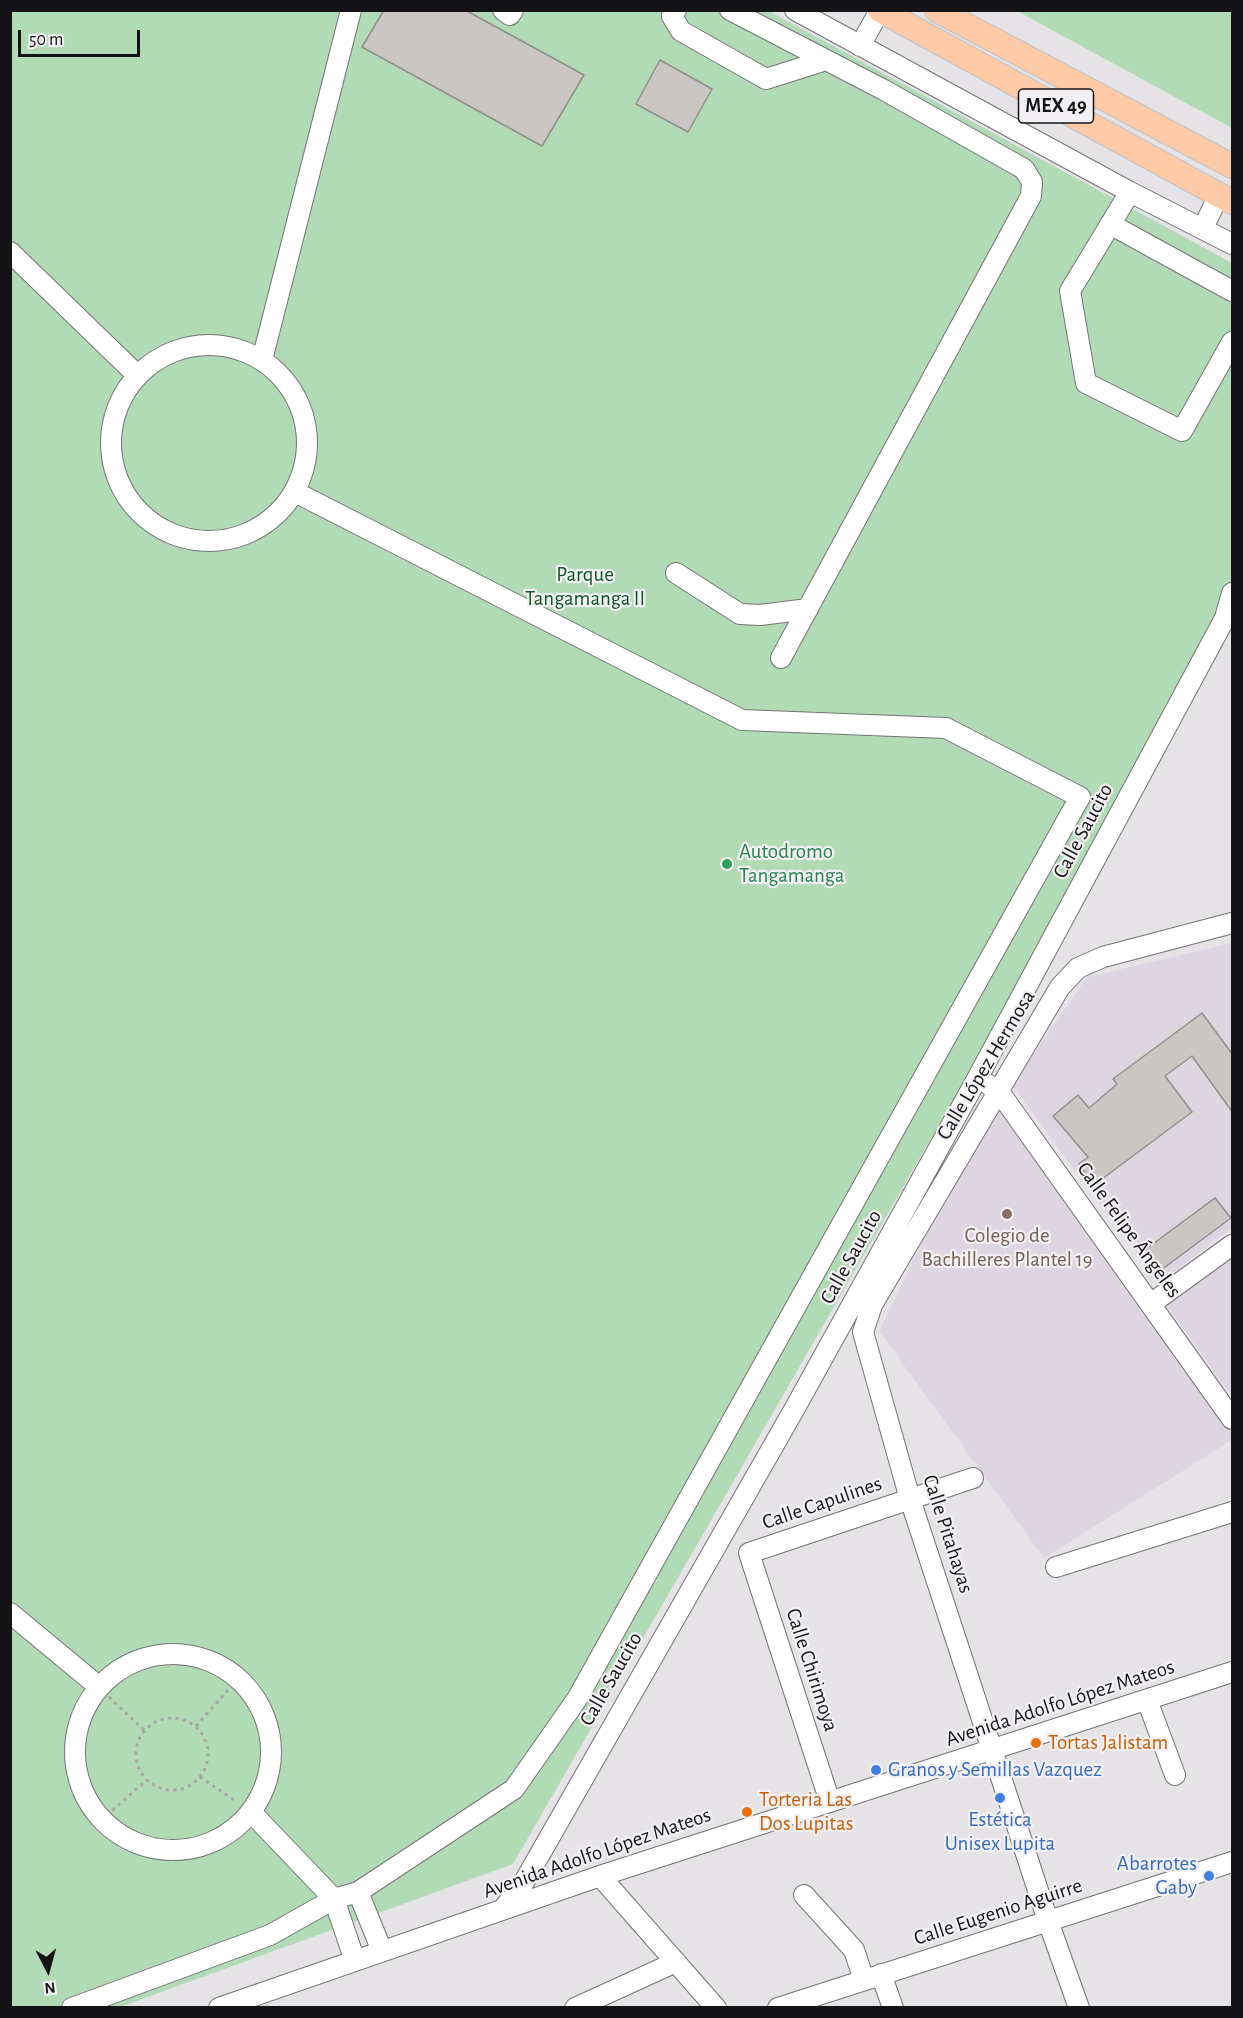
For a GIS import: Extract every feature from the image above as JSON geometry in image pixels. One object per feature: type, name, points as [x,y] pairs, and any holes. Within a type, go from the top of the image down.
[{"type":"main road","name":"MEX 49","points":[[880,10],[1226,198]]},
{"type":"main road","name":"MEX 49","points":[[937,10],[1233,166]]},
{"type":"street","points":[[262,360],[351,10]]},
{"type":"street","points":[[503,10],[510,15],[513,10]]},
{"type":"street","points":[[676,10],[672,16],[681,31],[766,79],[826,60]]},
{"type":"street","points":[[730,10],[884,90],[1024,169],[1032,182],[1031,196],[781,658]]},
{"type":"street","points":[[795,10],[1130,192],[1233,244]]},
{"type":"street","points":[[861,46],[880,10]]},
{"type":"street","points":[[884,90],[897,66]]},
{"type":"street","points":[[1130,192],[1070,291],[1086,383],[1182,431],[1233,342]]},
{"type":"street","points":[[1203,228],[1226,198]]},
{"type":"street","points":[[1110,224],[1233,291]]},
{"type":"street","points":[[10,252],[137,375]]},
{"type":"street","points":[[207,345],[236,348],[262,360],[276,370],[293,391],[304,415],[308,441],[305,467],[295,492],[279,514],[253,532],[223,541],[192,540],[162,530],[137,511],[121,488],[112,462],[111,434],[117,407],[137,375],[152,363],[178,350],[207,345]]},
{"type":"street","points":[[72,2007],[270,1935],[334,1899],[358,1892],[514,1790],[577,1699],[1080,797],[946,728],[742,720],[295,492]]},
{"type":"street","points":[[676,573],[740,614],[760,615],[808,609]]},
{"type":"street","name":"Calle Saucito","points":[[502,1910],[519,1889],[795,1408],[1229,615],[1233,593]]},
{"type":"street","name":"Calle López Hermosa","points":[[863,1332],[873,1305],[1060,987],[1078,968],[1103,957],[1233,924]]},
{"type":"street","name":"Calle Felipe Ángeles","points":[[978,1077],[998,1090],[1233,1419]]},
{"type":"street","points":[[1152,1303],[1233,1245]]},
{"type":"street","name":"Calle Pitahayas","points":[[863,1332],[910,1499],[1048,1921],[1079,2007]]},
{"type":"street","name":"Calle Capulines","points":[[749,1553],[973,1478]]},
{"type":"street","points":[[1056,1567],[1233,1512]]},
{"type":"street","name":"Calle Chirimoya","points":[[749,1553],[830,1802]]},
{"type":"street","points":[[10,1613],[98,1686]]},
{"type":"street","points":[[158,1654],[193,1655],[225,1667],[238,1678],[251,1690],[271,1732],[272,1767],[260,1799],[239,1826],[209,1844],[162,1850],[129,1840],[101,1820],[82,1792],[74,1758],[78,1724],[98,1686],[125,1665],[158,1654]]},
{"type":"street","name":"Avenida Adolfo López Mateos","points":[[219,2007],[600,1876],[1233,1672]]},
{"type":"street","points":[[1147,1700],[1175,1775]]},
{"type":"street","points":[[250,1812],[334,1899],[355,1960]]},
{"type":"street","points":[[537,1856],[538,1869],[543,1878],[552,1884],[566,1888]]},
{"type":"street","name":"Calle Eugenio Aguirre","points":[[778,2007],[1233,1862]]},
{"type":"street","points":[[600,1876],[716,2007]]},
{"type":"street","points":[[358,1892],[382,1951]]},
{"type":"street","points":[[804,1895],[854,1950],[893,2007]]},
{"type":"street","points":[[575,2007],[676,1962]]},
{"type":"path","points":[[196,1726],[238,1678]]},
{"type":"path","points":[[98,1686],[145,1731]]},
{"type":"path","points":[[172,1718],[185,1720],[196,1726],[208,1745],[209,1758],[200,1777],[187,1787],[175,1790],[157,1787],[147,1780],[139,1770],[136,1757],[137,1745],[145,1731],[160,1720],[172,1718]]},
{"type":"path","points":[[200,1777],[250,1812]]},
{"type":"path","points":[[101,1820],[147,1780]]},
{"type":"shaded area","points":[[1232,943],[1232,1228],[1158,1283],[1012,1085],[1087,977]]},
{"type":"shaded area","name":"Colegio de Bachilleres Plantel 19","points":[[994,1097],[1232,1433],[1232,1440],[1044,1558],[879,1331]]},
{"type":"shaded area","points":[[1232,1250],[1232,1396],[1160,1297]]},
{"type":"green space","name":"Parque Tangamanga II","points":[[11,11],[769,11],[1232,263],[1232,616],[513,1864],[120,2007],[11,2007]]},
{"type":"green space","points":[[1017,11],[1232,11],[1232,128]]},
{"type":"building","points":[[384,10],[465,10],[584,75],[542,146],[362,47]]},
{"type":"building","points":[[660,60],[712,89],[688,132],[636,104]]},
{"type":"building","points":[[1202,1013],[1233,1055],[1233,1113],[1192,1056],[1165,1076],[1192,1112],[1094,1185],[1079,1164],[1088,1157],[1053,1116],[1078,1095],[1089,1108],[1117,1084],[1113,1079]]},
{"type":"building","points":[[1215,1198],[1231,1218],[1161,1270],[1146,1249]]},
{"type":"place","name":"Autodromo Tangamanga","points":[[727,864]]},
{"type":"place","name":"Colegio de Bachilleres Plantel 19","points":[[1007,1214]]},
{"type":"place","name":"Tortas Jalistam","points":[[1036,1743]]},
{"type":"place","name":"Granos y Semillas Vazquez","points":[[876,1770]]},
{"type":"place","name":"Estética Unisex Lupita","points":[[1000,1798]]},
{"type":"place","name":"Torteria Las Dos Lupitas","points":[[747,1812]]},
{"type":"place","name":"Abarrotes Gaby","points":[[1209,1876]]}]
